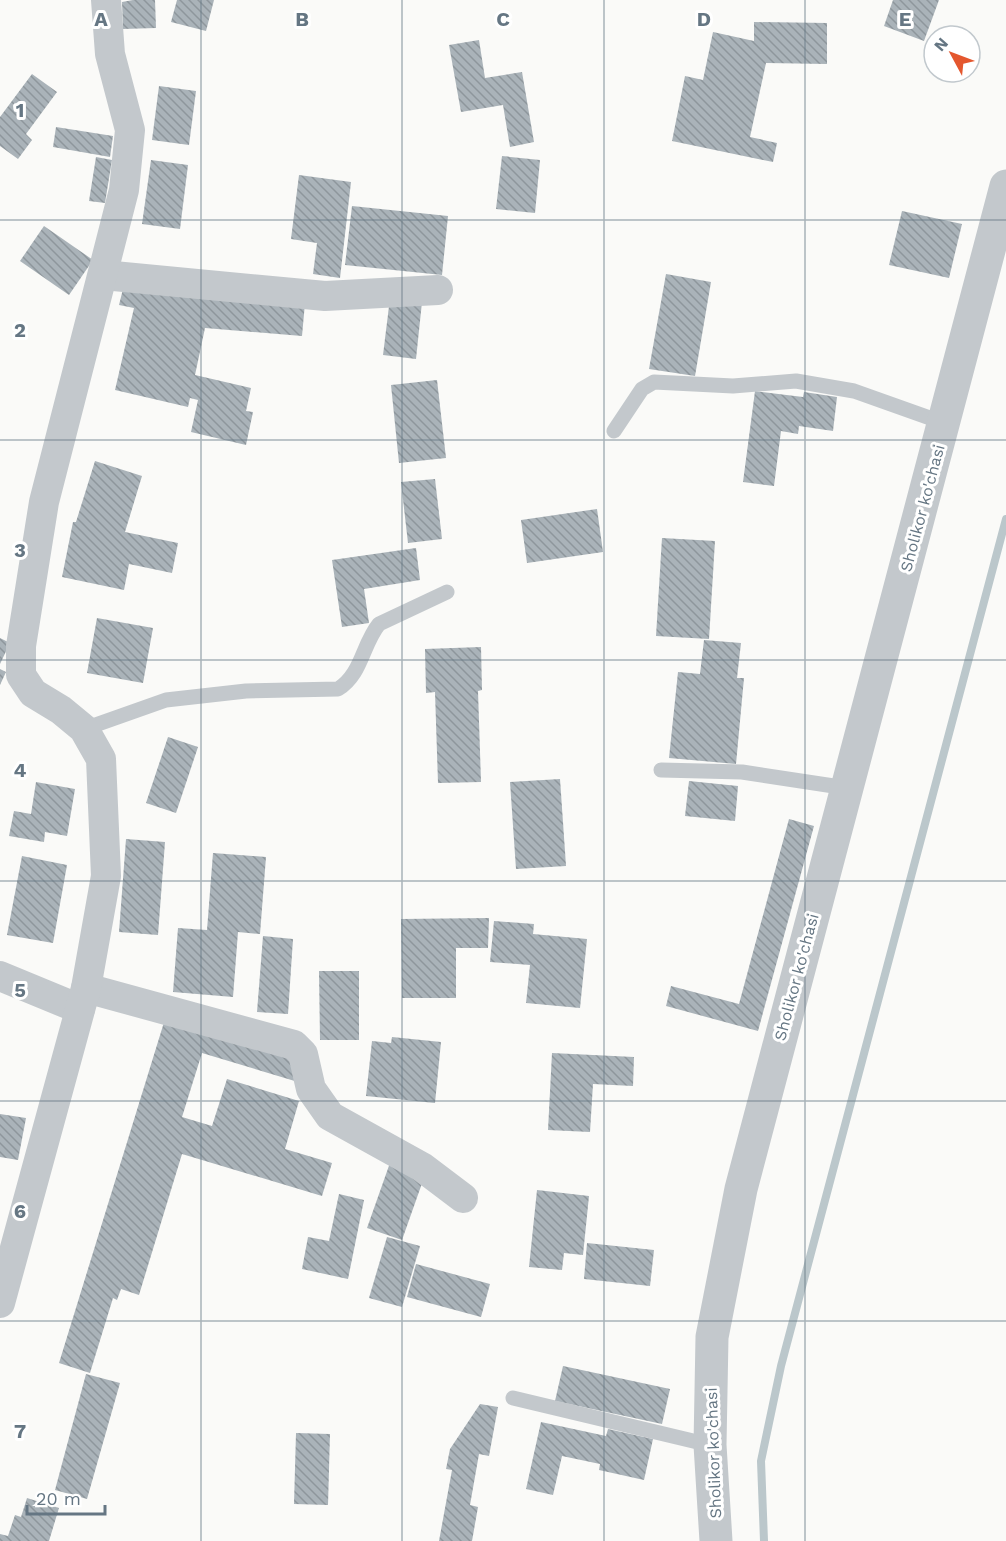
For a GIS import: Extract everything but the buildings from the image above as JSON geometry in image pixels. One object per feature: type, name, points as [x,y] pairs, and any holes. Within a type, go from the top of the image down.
[{"type":"street","points":[[0,1303],[83,999],[106,876],[101,759],[84,729],[61,710],[33,693],[21,675],[21,646],[44,502],[124,190],[130,130],[110,54],[106,0]]},
{"type":"street","name":"Sholikor ko'chasi","points":[[716,1541],[710,1445],[712,1337],[722,1274],[761,1105],[1006,186]]},
{"type":"street","points":[[103,275],[325,296],[438,290]]},
{"type":"street","points":[[0,976],[83,999],[294,1045],[303,1054],[311,1089],[330,1116],[422,1167],[463,1198]]},
{"type":"lane","points":[[614,431],[633,399],[642,389],[654,382],[733,386],[796,381],[854,391],[944,423]]},
{"type":"lane","points":[[84,729],[166,700],[246,691],[338,689],[350,681],[372,633],[379,624],[447,592]]},
{"type":"lane","points":[[661,770],[742,772],[847,788]]},
{"type":"lane","points":[[513,1398],[710,1445]]},
{"type":"waterway","points":[[764,1541],[761,1461],[781,1366],[1006,519]]}]
